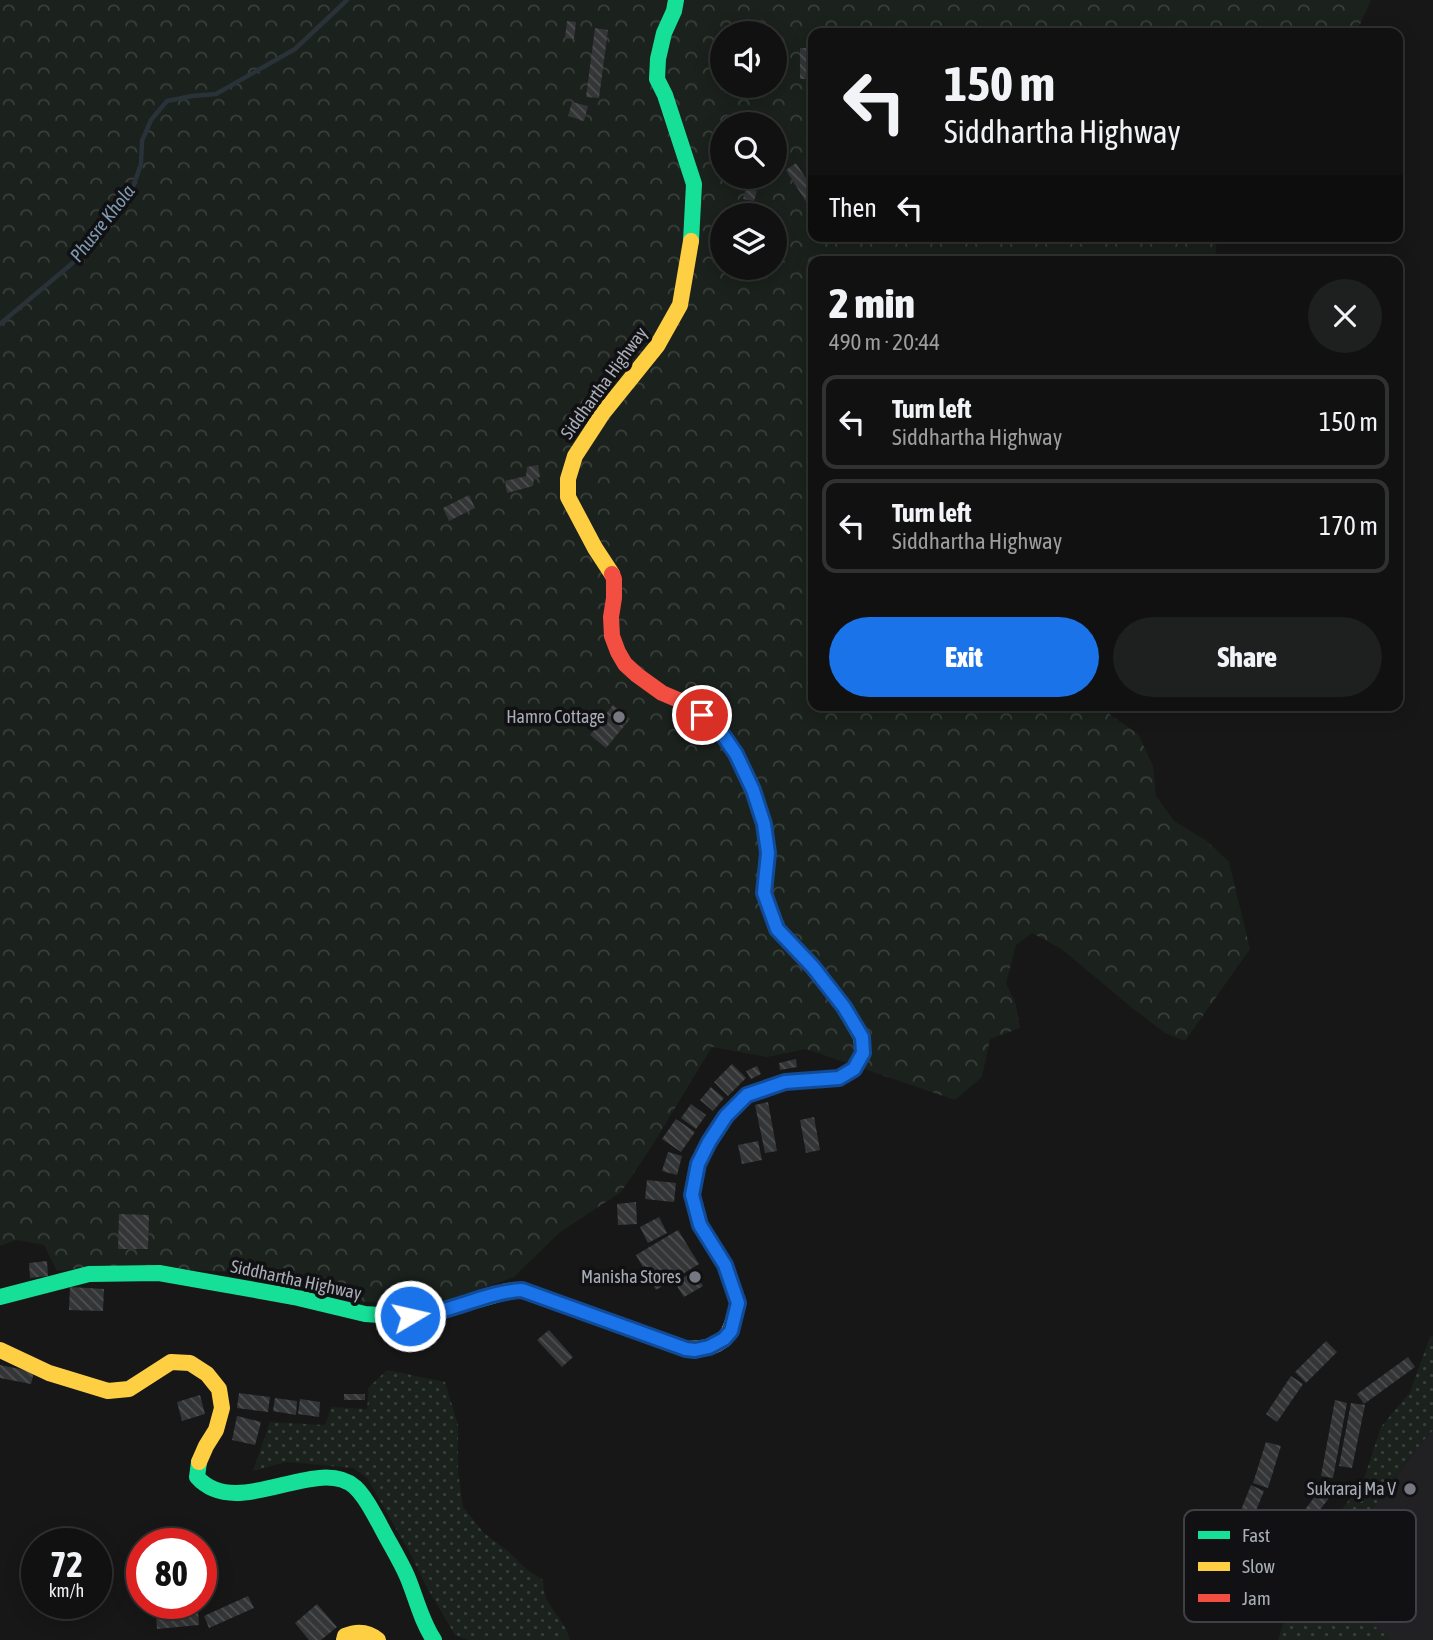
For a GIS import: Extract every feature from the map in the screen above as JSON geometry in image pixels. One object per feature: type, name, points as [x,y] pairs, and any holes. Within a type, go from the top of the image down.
[{"type":"main road","name":"Siddhartha Highway","points":[[0,1297],[89,1274],[159,1273],[294,1297],[365,1314],[395,1317],[425,1315],[507,1291],[522,1290],[686,1349],[702,1349],[718,1344],[731,1331],[738,1303],[725,1265],[700,1225],[692,1195],[698,1164],[726,1116],[747,1095],[785,1082],[839,1078],[854,1069],[863,1053],[862,1037],[844,1007],[813,967],[777,929],[764,893],[768,853],[764,824],[753,790],[736,754],[716,725],[688,704],[662,692],[637,675],[625,664],[618,652],[612,636],[614,579],[568,497],[568,480],[575,456],[603,413],[657,346],[680,305],[691,248],[694,184],[665,95],[657,79],[664,33],[676,0]]},
{"type":"main road","points":[[0,1350],[49,1373],[108,1391],[129,1390],[171,1362],[190,1363],[207,1374],[219,1389],[222,1408],[216,1430],[198,1465],[197,1477],[205,1486],[242,1493],[320,1478],[338,1478],[355,1487],[369,1505],[395,1552],[427,1630],[434,1640]]},
{"type":"main road","points":[[344,1640],[345,1636],[354,1632],[363,1632],[379,1640]]},
{"type":"shaded area","points":[[1433,1430],[1433,1640],[1390,1640],[1369,1622],[1416,1622],[1416,1510],[1371,1510]]},
{"type":"green space","points":[[0,0],[1371,0],[1358,28],[808,28],[808,242],[1217,242],[1215,256],[808,256],[808,711],[1107,711],[1138,734],[1153,766],[1156,796],[1174,821],[1207,841],[1229,862],[1250,949],[1185,1041],[1165,1033],[1063,950],[1032,933],[1016,945],[1006,983],[1016,1005],[1020,1028],[990,1039],[982,1077],[955,1100],[806,1049],[767,1057],[712,1047],[621,1192],[559,1233],[514,1277],[433,1305],[349,1301],[255,1273],[99,1266],[57,1271],[44,1245],[16,1240],[0,1246]]},
{"type":"green space","points":[[1433,1336],[1433,1430],[1371,1510],[1342,1510],[1364,1479],[1381,1427],[1410,1392],[1430,1337]]},
{"type":"green space","points":[[387,1370],[445,1382],[458,1425],[458,1471],[463,1507],[484,1533],[543,1580],[546,1598],[564,1625],[570,1640],[468,1640],[455,1635],[367,1478],[353,1468],[286,1462],[253,1471],[270,1422],[325,1425],[331,1407],[367,1409],[369,1387]]},
{"type":"green space","points":[[1283,1622],[1369,1622],[1390,1638],[1390,1640],[1278,1640]]},
{"type":"building","points":[[567,21],[576,22],[574,39],[565,38]]},
{"type":"building","points":[[595,28],[608,30],[599,98],[586,97]]},
{"type":"building","points":[[800,48],[808,48],[808,79],[800,79]]},
{"type":"building","points":[[572,102],[588,106],[584,121],[568,116]]},
{"type":"building","points":[[796,163],[808,182],[808,205],[787,172]]},
{"type":"building","points":[[746,189],[757,191],[754,201],[743,199]]},
{"type":"building","points":[[538,465],[540,477],[534,479],[533,486],[507,493],[505,481],[526,476],[527,467]]},
{"type":"building","points":[[469,495],[475,508],[449,521],[443,508]]},
{"type":"building","points":[[613,705],[630,719],[606,748],[590,735]]},
{"type":"building","points":[[796,1059],[797,1067],[780,1070],[779,1063]]},
{"type":"building","points":[[732,1064],[746,1078],[728,1096],[714,1082]]},
{"type":"building","points":[[757,1066],[761,1074],[751,1079],[746,1071]]},
{"type":"building","points":[[711,1087],[724,1098],[713,1111],[700,1100]]},
{"type":"building","points":[[768,1102],[777,1151],[765,1153],[755,1105]]},
{"type":"building","points":[[691,1104],[706,1115],[696,1129],[681,1118]]},
{"type":"building","points":[[814,1117],[820,1150],[806,1153],[800,1120]]},
{"type":"building","points":[[676,1119],[695,1132],[681,1152],[662,1139]]},
{"type":"building","points":[[758,1141],[762,1160],[742,1164],[738,1145]]},
{"type":"building","points":[[668,1152],[682,1156],[677,1175],[662,1171]]},
{"type":"building","points":[[647,1180],[676,1183],[674,1202],[645,1199]]},
{"type":"building","points":[[636,1202],[637,1224],[618,1225],[617,1204]]},
{"type":"building","points":[[119,1214],[149,1215],[148,1249],[118,1249]]},
{"type":"building","points":[[659,1217],[667,1233],[648,1243],[640,1227]]},
{"type":"building","points":[[678,1230],[699,1264],[656,1290],[636,1255]]},
{"type":"building","points":[[47,1261],[48,1276],[30,1278],[29,1263]]},
{"type":"building","points":[[694,1271],[703,1286],[684,1297],[675,1283]]},
{"type":"building","points":[[70,1287],[104,1289],[103,1311],[69,1310]]},
{"type":"building","points":[[549,1330],[573,1357],[562,1367],[537,1340]]},
{"type":"building","points":[[1326,1341],[1337,1352],[1306,1383],[1295,1372]]},
{"type":"building","points":[[1408,1357],[1415,1367],[1364,1404],[1357,1394]]},
{"type":"building","points":[[0,1365],[34,1372],[31,1384],[0,1378]]},
{"type":"building","points":[[1291,1376],[1303,1384],[1277,1422],[1266,1414]]},
{"type":"building","points":[[239,1393],[270,1397],[268,1412],[237,1408]]},
{"type":"building","points":[[344,1394],[365,1394],[365,1400],[344,1400]]},
{"type":"building","points":[[200,1395],[205,1414],[182,1421],[177,1402]]},
{"type":"building","points":[[275,1398],[297,1401],[296,1415],[273,1411]]},
{"type":"building","points":[[300,1399],[320,1402],[319,1417],[298,1414]]},
{"type":"building","points":[[1335,1400],[1347,1403],[1333,1478],[1321,1476]]},
{"type":"building","points":[[1351,1403],[1365,1405],[1352,1468],[1339,1466]]},
{"type":"building","points":[[237,1416],[261,1422],[255,1445],[232,1440]]},
{"type":"building","points":[[1266,1442],[1281,1446],[1268,1488],[1253,1483]]},
{"type":"building","points":[[1251,1485],[1264,1491],[1256,1510],[1241,1510]]},
{"type":"building","points":[[1322,1487],[1332,1494],[1320,1510],[1305,1510]]},
{"type":"building","points":[[248,1596],[254,1608],[209,1628],[205,1619],[217,1619],[217,1610]]},
{"type":"building","points":[[317,1604],[337,1627],[321,1640],[309,1640],[295,1623]]},
{"type":"building","points":[[156,1619],[199,1619],[199,1625],[157,1629]]},
{"type":"waterway","name":"Phusre Khola","points":[[0,324],[75,261],[131,193],[141,164],[142,141],[151,120],[167,101],[216,94],[295,49],[347,0]]},
{"type":"traffic: fast","points":[[676,0],[664,33],[657,79],[665,95],[694,184],[691,241]]},
{"type":"traffic: fast","points":[[737,1300],[725,1265],[700,1225],[692,1195],[698,1164],[726,1116],[747,1095],[785,1082],[839,1078],[854,1069],[863,1053],[861,1037],[844,1007],[813,968]]},
{"type":"traffic: fast","points":[[0,1297],[89,1274],[159,1273],[294,1297],[365,1314],[395,1316],[425,1315],[499,1294]]},
{"type":"traffic: fast","points":[[199,1462],[197,1477],[214,1489],[233,1493],[320,1478],[339,1479],[355,1487],[368,1504],[401,1563],[434,1640]]},
{"type":"traffic: slow","points":[[612,574],[568,497],[568,479],[575,456],[603,413],[657,346],[680,305],[691,241]]},
{"type":"traffic: slow","points":[[499,1294],[522,1290],[686,1349],[710,1347],[724,1339],[732,1325],[737,1300]]},
{"type":"traffic: slow","points":[[0,1350],[49,1373],[108,1391],[129,1389],[171,1362],[190,1363],[207,1374],[219,1389],[222,1408],[216,1430],[199,1462]]},
{"type":"traffic: slow","points":[[344,1640],[345,1636],[358,1633],[366,1633],[378,1640]]},
{"type":"traffic: jam","points":[[612,574],[612,636],[618,652],[625,664],[637,675],[662,693],[688,704],[716,725],[736,754],[753,790],[764,824],[768,853],[764,893],[777,929],[813,968]]},
{"type":"place","name":"Hamro Cottage","points":[[619,717]]},
{"type":"place","name":"Manisha Stores","points":[[695,1277]]},
{"type":"place","name":"Sukraraj Ma V","points":[[1410,1489]]},
{"type":"route","points":[[410,1316],[425,1315],[507,1291],[522,1290],[686,1349],[702,1349],[718,1344],[731,1331],[738,1303],[725,1265],[700,1225],[692,1195],[698,1164],[726,1116],[747,1095],[785,1082],[839,1078],[854,1069],[863,1053],[862,1037],[844,1007],[813,967],[777,929],[764,893],[768,853],[764,824],[753,790],[736,754],[716,725],[702,715]]}]
